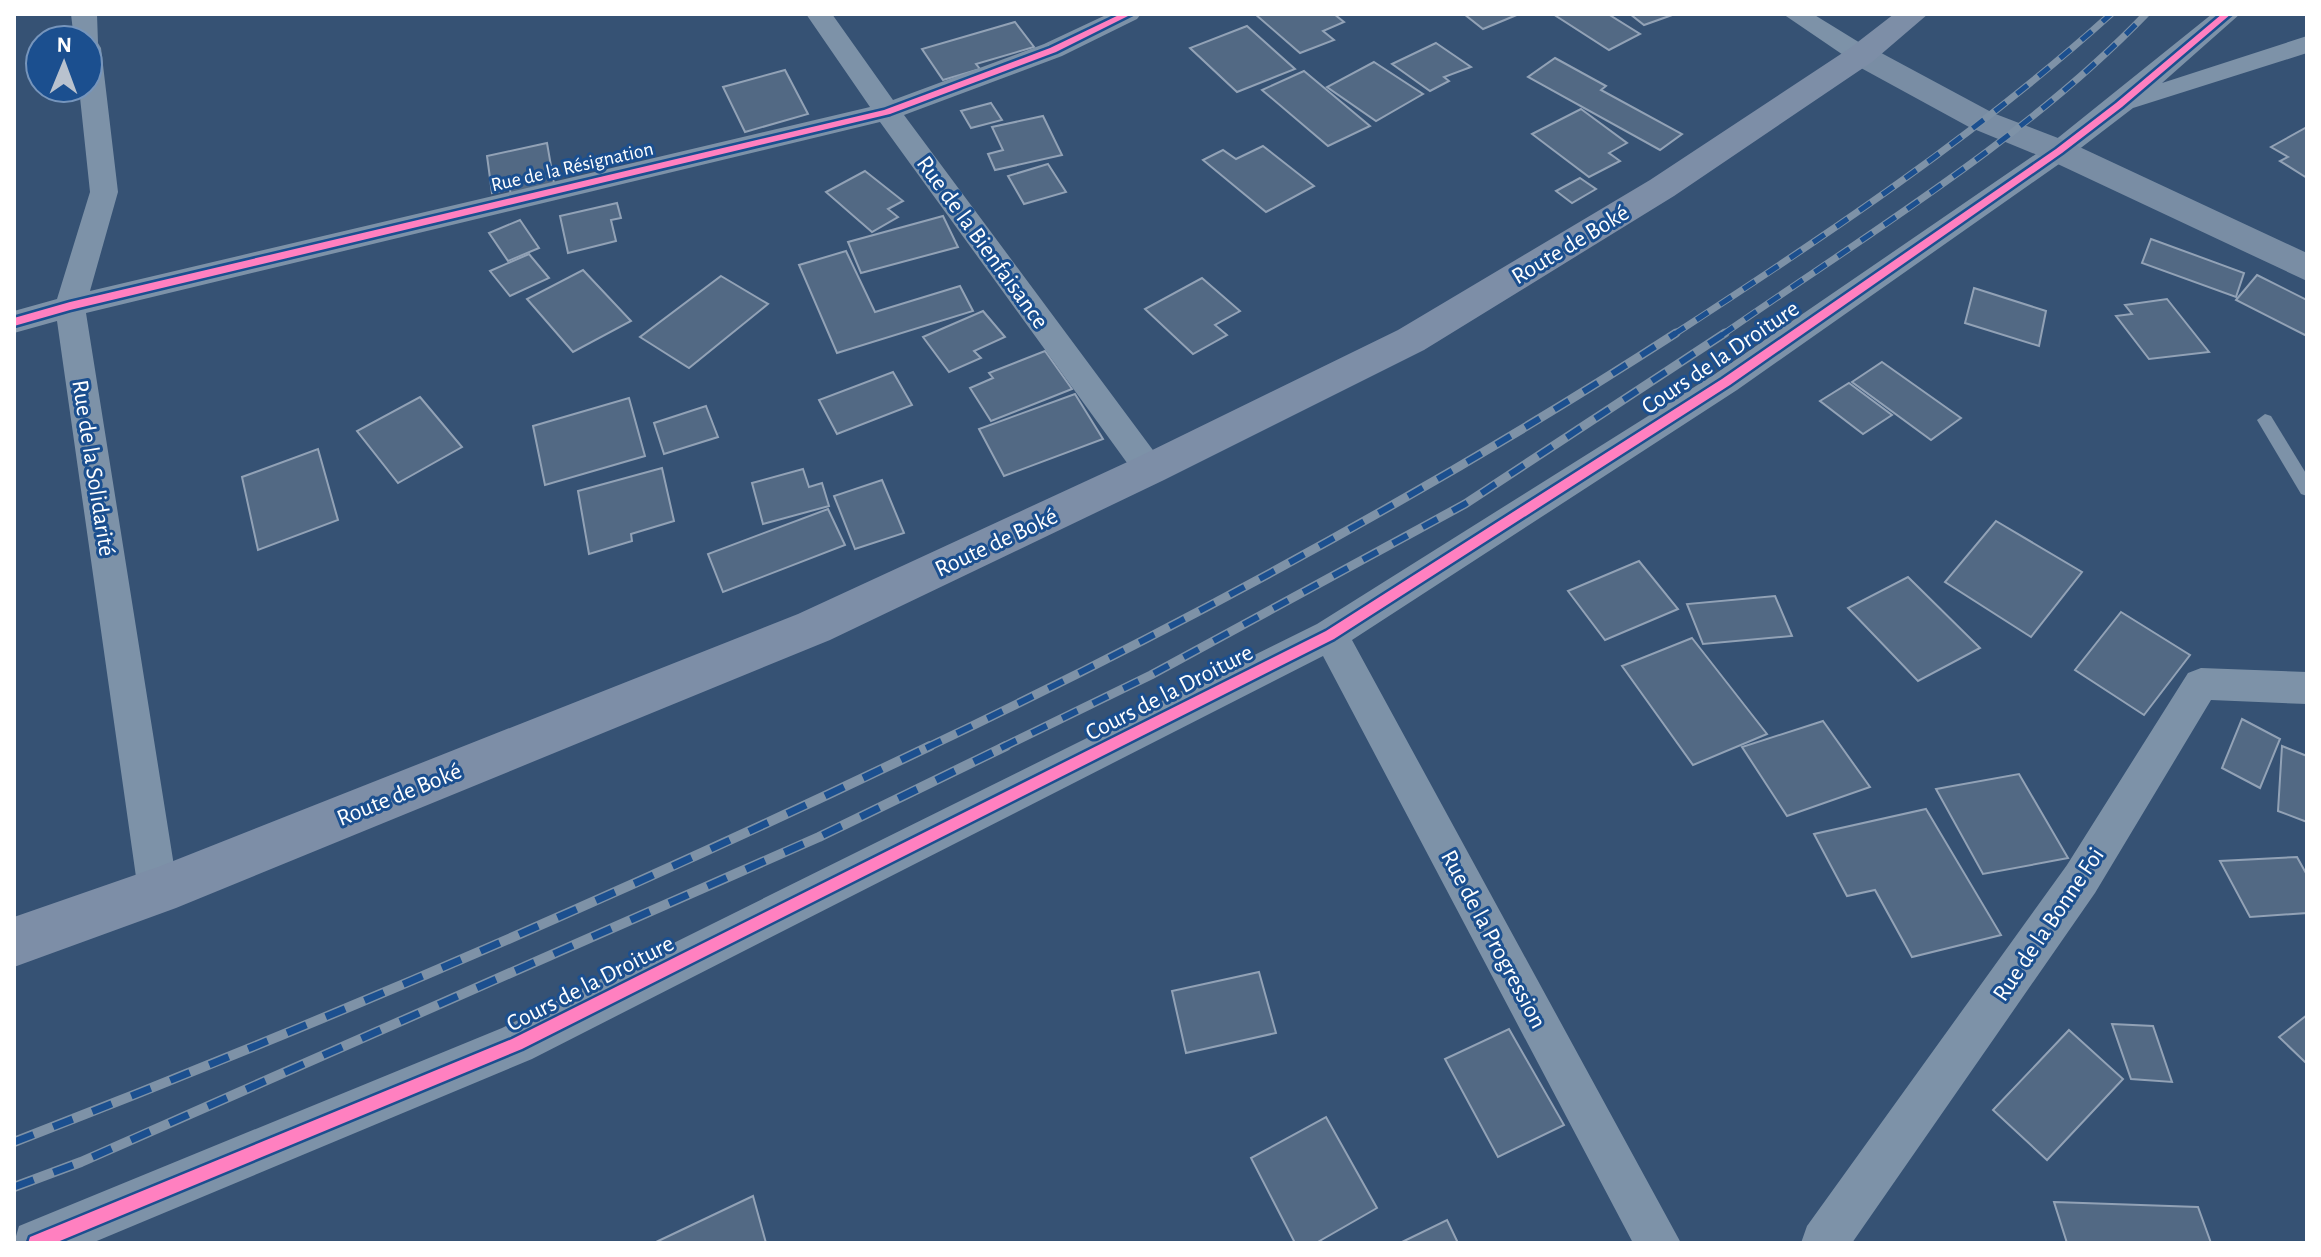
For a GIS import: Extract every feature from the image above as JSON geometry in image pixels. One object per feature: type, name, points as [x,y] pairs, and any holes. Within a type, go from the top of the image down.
[{"type":"main road","name":"Route de Boké","points":[[14,942],[158,891],[814,627],[1150,469],[1411,340],[1662,188],[1861,55],[1913,14]]},
{"type":"street","name":"Rue de la Bienfaisance","points":[[819,14],[887,112],[1150,469]]},
{"type":"street","name":"Rue de la Résignation","points":[[14,322],[70,306],[887,112],[1053,50],[1128,14]]},
{"type":"street","points":[[1796,14],[1861,55],[1981,120],[2059,151],[2307,268]]},
{"type":"street","name":"Cours de la Droiture","points":[[36,1243],[517,1044],[1330,635],[1726,382],[2059,151],[2227,14]]},
{"type":"street","points":[[2119,105],[2307,44]]},
{"type":"street","name":"Rue de la Solidarité","points":[[94,104],[104,192],[70,306],[158,891]]},
{"type":"street","name":"Rue de la Progression","points":[[1330,635],[1658,1243]]},
{"type":"street","name":"Rue de la Bonne Foi","points":[[1824,1243],[2081,879],[2201,684],[2307,688]]},
{"type":"lane","points":[[2265,420],[2307,489]]},
{"type":"building","points":[[1255,14],[1334,14],[1344,22],[1323,31],[1334,40],[1300,53]]},
{"type":"building","points":[[1464,14],[1519,14],[1483,29]]},
{"type":"building","points":[[1553,14],[1608,14],[1640,34],[1609,50]]},
{"type":"building","points":[[1630,14],[1675,14],[1644,25]]},
{"type":"building","points":[[1015,22],[1034,47],[976,64],[980,69],[943,80],[922,49]]},
{"type":"building","points":[[1247,26],[1295,69],[1237,92],[1190,48]]},
{"type":"building","points":[[1436,43],[1471,67],[1444,77],[1449,81],[1430,91],[1392,64]]},
{"type":"building","points":[[1555,58],[1606,86],[1601,90],[1682,134],[1660,150],[1528,77]]},
{"type":"building","points":[[1374,62],[1423,94],[1376,121],[1327,87]]},
{"type":"building","points":[[785,70],[808,114],[745,132],[723,87]]},
{"type":"building","points":[[1304,71],[1370,126],[1328,146],[1262,90]]},
{"type":"building","points":[[991,103],[1002,120],[971,128],[961,111]]},
{"type":"building","points":[[1581,109],[1627,143],[1609,153],[1620,161],[1589,177],[1532,134]]},
{"type":"building","points":[[1043,116],[1062,155],[995,170],[988,154],[1003,150],[992,127]]},
{"type":"building","points":[[2307,127],[2307,178],[2280,161],[2288,157],[2271,147]]},
{"type":"building","points":[[547,143],[555,189],[511,198],[510,189],[492,193],[487,156]]},
{"type":"building","points":[[1263,146],[1314,186],[1266,212],[1203,160],[1223,150],[1236,159]]},
{"type":"building","points":[[1048,164],[1066,192],[1024,204],[1008,176]]},
{"type":"building","points":[[865,171],[903,201],[888,209],[898,217],[872,232],[826,192]]},
{"type":"building","points":[[1580,178],[1596,189],[1572,203],[1556,191]]},
{"type":"building","points":[[617,203],[621,218],[611,220],[616,241],[568,253],[560,216]]},
{"type":"building","points":[[943,216],[958,247],[861,273],[848,242]]},
{"type":"building","points":[[520,220],[539,248],[508,261],[489,233]]},
{"type":"building","points":[[2151,239],[2244,273],[2236,297],[2142,263]]},
{"type":"building","points":[[846,251],[875,312],[960,286],[973,311],[837,353],[799,265]]},
{"type":"building","points":[[529,254],[549,278],[510,296],[490,271]]},
{"type":"building","points":[[583,270],[631,321],[573,352],[527,299]]},
{"type":"building","points":[[2257,275],[2307,300],[2307,336],[2236,300]]},
{"type":"building","points":[[721,276],[768,304],[689,368],[640,337]]},
{"type":"building","points":[[1202,278],[1240,311],[1215,325],[1227,335],[1193,354],[1145,309]]},
{"type":"building","points":[[1974,288],[2046,311],[2039,346],[1965,323]]},
{"type":"building","points":[[2167,299],[2209,352],[2149,359],[2116,316],[2132,314],[2125,305]]},
{"type":"building","points":[[983,311],[1005,337],[974,351],[981,358],[949,372],[923,337]]},
{"type":"building","points":[[1045,351],[1072,389],[991,421],[970,388],[993,378],[989,373]]},
{"type":"building","points":[[1882,362],[1961,418],[1931,440],[1852,382]]},
{"type":"building","points":[[893,372],[912,405],[837,434],[819,400]]},
{"type":"building","points":[[1849,383],[1892,415],[1863,434],[1820,401]]},
{"type":"building","points":[[1075,394],[1103,439],[1004,476],[979,429]]},
{"type":"building","points":[[420,397],[462,447],[398,483],[357,431]]},
{"type":"building","points":[[629,398],[645,456],[545,485],[533,426]]},
{"type":"building","points":[[706,406],[718,437],[664,454],[654,423]]},
{"type":"building","points":[[318,449],[338,520],[258,550],[242,477]]},
{"type":"building","points":[[662,468],[674,521],[631,534],[632,541],[589,554],[578,491]]},
{"type":"building","points":[[803,469],[809,487],[822,483],[829,506],[763,524],[752,483]]},
{"type":"building","points":[[882,480],[904,533],[855,549],[834,496]]},
{"type":"building","points":[[828,509],[845,545],[723,592],[708,554]]},
{"type":"building","points":[[1996,521],[2082,572],[2031,637],[1945,582]]},
{"type":"building","points":[[1639,561],[1678,609],[1605,640],[1568,591]]},
{"type":"building","points":[[1908,577],[1980,648],[1918,681],[1848,608]]},
{"type":"building","points":[[1775,596],[1792,636],[1703,644],[1687,604]]},
{"type":"building","points":[[2121,612],[2190,655],[2144,715],[2075,670]]},
{"type":"building","points":[[1692,638],[1767,734],[1693,765],[1622,666]]},
{"type":"building","points":[[2242,719],[2280,739],[2260,788],[2222,768]]},
{"type":"building","points":[[1823,721],[1870,787],[1787,816],[1742,747]]},
{"type":"building","points":[[2282,746],[2307,756],[2307,822],[2278,811]]},
{"type":"building","points":[[2019,774],[2068,858],[1983,874],[1936,789]]},
{"type":"building","points":[[1926,809],[2001,935],[1912,957],[1875,890],[1847,896],[1814,834]]},
{"type":"building","points":[[2297,857],[2307,875],[2307,913],[2250,917],[2220,861]]},
{"type":"building","points":[[1259,972],[1276,1033],[1186,1053],[1172,991]]},
{"type":"building","points":[[2307,1015],[2307,1064],[2279,1037]]},
{"type":"building","points":[[2112,1024],[2153,1026],[2172,1082],[2131,1079]]},
{"type":"building","points":[[1509,1029],[1564,1125],[1498,1157],[1445,1059]]},
{"type":"building","points":[[2069,1030],[2123,1079],[2047,1160],[1993,1110]]},
{"type":"building","points":[[1326,1117],[1377,1208],[1316,1243],[1295,1243],[1251,1158]]},
{"type":"building","points":[[753,1196],[766,1243],[654,1243]]},
{"type":"building","points":[[2054,1202],[2198,1207],[2211,1243],[2067,1243]]},
{"type":"building","points":[[1447,1220],[1458,1243],[1400,1243]]},
{"type":"railway","points":[[1673,335],[1843,222],[1953,143],[2060,59],[2111,14]]},
{"type":"railway","points":[[1723,334],[1997,144],[2049,103],[2146,14]]},
{"type":"railway","points":[[926,748],[1118,653],[1308,552],[1494,446],[1676,333]]},
{"type":"railway","points":[[1001,748],[1151,675],[1465,504],[1723,334]]},
{"type":"railway","points":[[14,1142],[246,1050],[476,953],[704,852],[930,746]]},
{"type":"railway","points":[[14,1187],[81,1162],[819,837],[1006,746]]},
{"type":"cycle path","points":[[14,322],[70,306],[887,112],[1053,50],[1128,14]]},
{"type":"cycle path","points":[[36,1243],[517,1044],[1330,635],[1726,382],[2059,151],[2227,14]]}]
